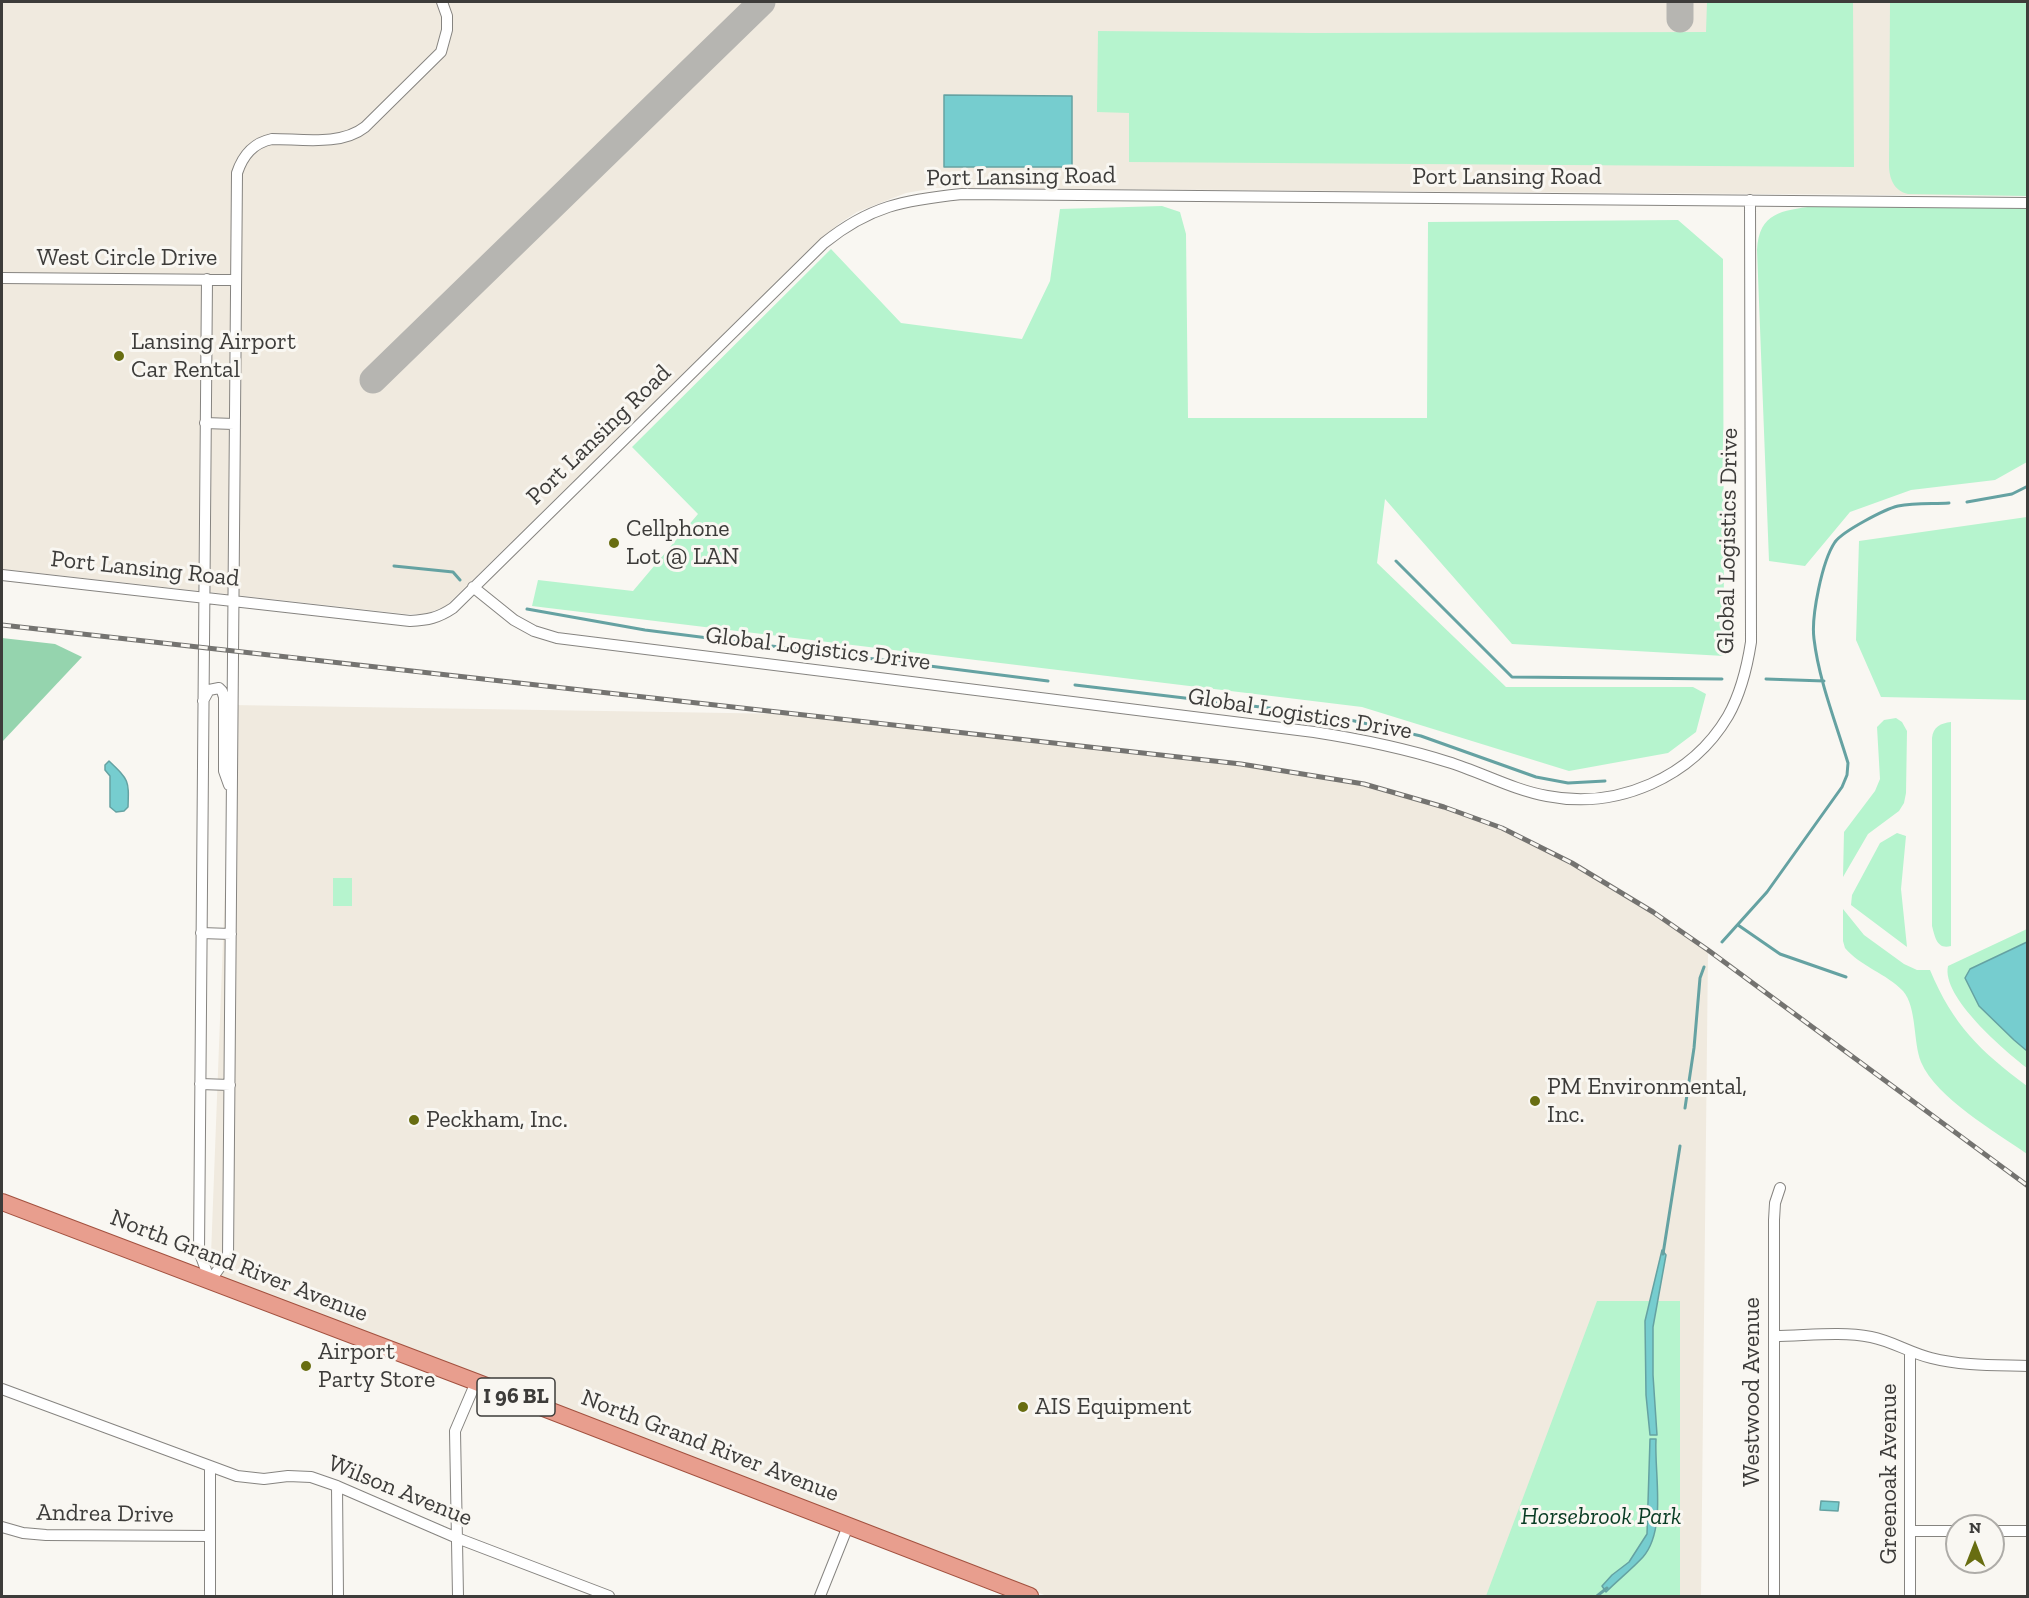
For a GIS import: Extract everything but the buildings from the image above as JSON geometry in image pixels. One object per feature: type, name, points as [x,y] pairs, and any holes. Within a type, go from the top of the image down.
[{"type":"main road","name":"North Grand River Avenue","points":[[2,1202],[848,1526],[1011,1593],[1030,1596]]},
{"type":"street","name":"West Circle Drive","points":[[2,278],[235,280],[236,184],[241,162],[247,153],[264,141],[272,139],[333,139],[357,134],[441,52],[447,30],[447,16],[442,2]]},
{"type":"street","name":"Port Lansing Road","points":[[2,574],[410,621],[439,617],[453,608],[824,243],[847,225],[868,214],[894,204],[923,198],[962,194],[2028,203]]},
{"type":"street","name":"Global Logistics Drive","points":[[473,587],[514,620],[534,631],[557,638],[1324,734],[1395,747],[1446,761],[1547,796],[1580,799],[1611,797],[1644,788],[1689,761],[1714,736],[1728,715],[1748,665],[1751,642],[1750,200]]},
{"type":"street","points":[[207,279],[199,1251],[210,1281]]},
{"type":"street","points":[[210,1281],[228,1256],[235,280]]},
{"type":"street","points":[[205,423],[234,424]]},
{"type":"street","points":[[203,701],[209,690],[219,688],[222,691],[224,697],[224,771],[232,794]]},
{"type":"street","points":[[201,933],[231,934]]},
{"type":"street","points":[[200,1084],[230,1085]]},
{"type":"street","name":"Westwood Avenue","points":[[1774,1596],[1773,1220],[1780,1188]]},
{"type":"street","points":[[1774,1336],[1858,1335],[1889,1342],[1932,1359],[1959,1363],[2028,1366]]},
{"type":"street","name":"Greenoak Avenue","points":[[1910,1352],[1910,1596]]},
{"type":"street","points":[[458,1596],[455,1431],[476,1382]]},
{"type":"street","name":"Wilson Avenue","points":[[2,1389],[210,1468],[251,1479],[311,1477],[457,1538],[609,1596]]},
{"type":"street","points":[[210,1468],[210,1596]]},
{"type":"street","points":[[337,1486],[338,1596]]},
{"type":"street","points":[[820,1596],[848,1526]]},
{"type":"street","name":"Andrea Drive","points":[[2,1527],[23,1533],[46,1535],[210,1536]]},
{"type":"street","points":[[1910,1531],[1945,1531]]},
{"type":"street","points":[[2005,1531],[2028,1531]]},
{"type":"shaded area","points":[[2,2],[2027,2],[2027,196],[959,188],[935,188],[906,193],[857,212],[840,223],[810,249],[446,606],[426,614],[405,614],[2,569]]},
{"type":"shaded area","points":[[232,705],[791,714],[1241,764],[1364,784],[1444,807],[1502,828],[1614,888],[1708,950],[1701,1596],[1047,1596],[210,1281]]},
{"type":"green space","points":[[1707,2],[1853,2],[1854,167],[1129,162],[1129,113],[1097,112],[1098,31],[1706,32]]},
{"type":"green space","points":[[1890,2],[2027,2],[2027,196],[1908,194],[1896,187],[1891,179],[1889,165]]},
{"type":"green space","points":[[1162,206],[1180,212],[1186,234],[1188,418],[1427,418],[1428,222],[1678,220],[1723,259],[1724,656],[1512,644],[1385,499],[1377,563],[1506,687],[1693,687],[1706,694],[1696,732],[1668,753],[1569,771],[1362,707],[532,606],[538,580],[633,591],[698,514],[632,447],[831,249],[901,323],[1022,339],[1050,281],[1060,209]]},
{"type":"green space","points":[[1813,206],[2027,208],[2027,462],[1995,480],[1911,490],[1850,512],[1805,566],[1769,561],[1757,250],[1762,228],[1767,221],[1782,212]]},
{"type":"green space","points":[[2027,517],[2027,700],[1881,697],[1856,640],[1859,541]]},
{"type":"green space","points":[[2,638],[55,644],[82,657],[2,742]]},
{"type":"green space","points":[[1896,718],[1902,722],[1907,731],[1904,803],[1899,811],[1868,834],[1843,877],[1844,832],[1875,791],[1880,779],[1877,727],[1884,720]]},
{"type":"green space","points":[[1951,722],[1951,946],[1946,947],[1937,942],[1932,926],[1932,738],[1938,726]]},
{"type":"green space","points":[[1897,833],[1906,836],[1901,889],[1907,947],[1851,905],[1852,895],[1880,843]]},
{"type":"green space","points":[[333,878],[352,878],[352,906],[333,906]]},
{"type":"green space","points":[[1843,909],[1864,935],[1904,964],[1917,970],[1930,970],[1958,1022],[1995,1061],[2027,1086],[2027,1154],[1968,1113],[1940,1089],[1929,1076],[1921,1062],[1913,1015],[1907,998],[1897,985],[1858,960],[1845,948]]},
{"type":"green space","points":[[2027,929],[2027,1068],[1990,1036],[1964,1007],[1948,979],[1948,966]]},
{"type":"green space","name":"Horsebrook Park","points":[[1597,1301],[1680,1301],[1680,1596],[1486,1596]]},
{"type":"water","points":[[944,95],[1072,96],[1072,167],[944,167]]},
{"type":"water","points":[[109,761],[121,772],[128,786],[128,807],[124,811],[116,812],[110,807],[110,776],[105,770],[105,765]]},
{"type":"water","points":[[2027,942],[2027,1051],[1979,1006],[1965,978],[1970,969]]},
{"type":"water","points":[[1662,1250],[1666,1255],[1653,1327],[1657,1435],[1650,1435],[1646,1395],[1645,1321]]},
{"type":"water","points":[[1650,1439],[1656,1439],[1658,1500],[1655,1532],[1643,1557],[1606,1592],[1602,1586],[1629,1562],[1647,1534]]},
{"type":"water","points":[[1821,1501],[1839,1502],[1838,1511],[1820,1510]]},
{"type":"waterway","points":[[1967,502],[2012,494],[2028,486]]},
{"type":"waterway","points":[[1722,942],[1767,892],[1842,787],[1847,775],[1848,763],[1824,686],[1814,639],[1818,589],[1830,551],[1839,537],[1846,532],[1892,508],[1911,504],[1949,503]]},
{"type":"waterway","points":[[1396,561],[1512,677],[1722,679]]},
{"type":"waterway","points":[[394,566],[453,572],[460,580]]},
{"type":"waterway","points":[[527,609],[645,630],[1048,681]]},
{"type":"waterway","points":[[1766,679],[1824,681]]},
{"type":"waterway","points":[[1075,685],[1328,715],[1421,736],[1536,777],[1568,783],[1605,781]]},
{"type":"waterway","points":[[1738,925],[1780,954],[1846,977]]},
{"type":"waterway","points":[[1685,1108],[1694,1048],[1700,978],[1704,967]]},
{"type":"waterway","points":[[1663,1254],[1680,1146]]},
{"type":"waterway","points":[[1597,1596],[1607,1588]]},
{"type":"taxiway","points":[[373,380],[762,2]]},
{"type":"taxiway","points":[[1680,2],[1680,19]]},
{"type":"railway","points":[[2,625],[1241,764],[1364,784],[1444,807],[1502,828],[1572,863],[1653,912],[2028,1186]]},
{"type":"place","name":"Lansing Airport Car Rental","points":[[119,356]]},
{"type":"place","name":"Cellphone Lot @ LAN","points":[[614,543]]},
{"type":"place","name":"PM Environmental, Inc.","points":[[1535,1101]]},
{"type":"place","name":"Peckham, Inc.","points":[[414,1120]]},
{"type":"place","name":"Airport Party Store","points":[[306,1366]]},
{"type":"place","name":"AIS Equipment","points":[[1023,1407]]}]
